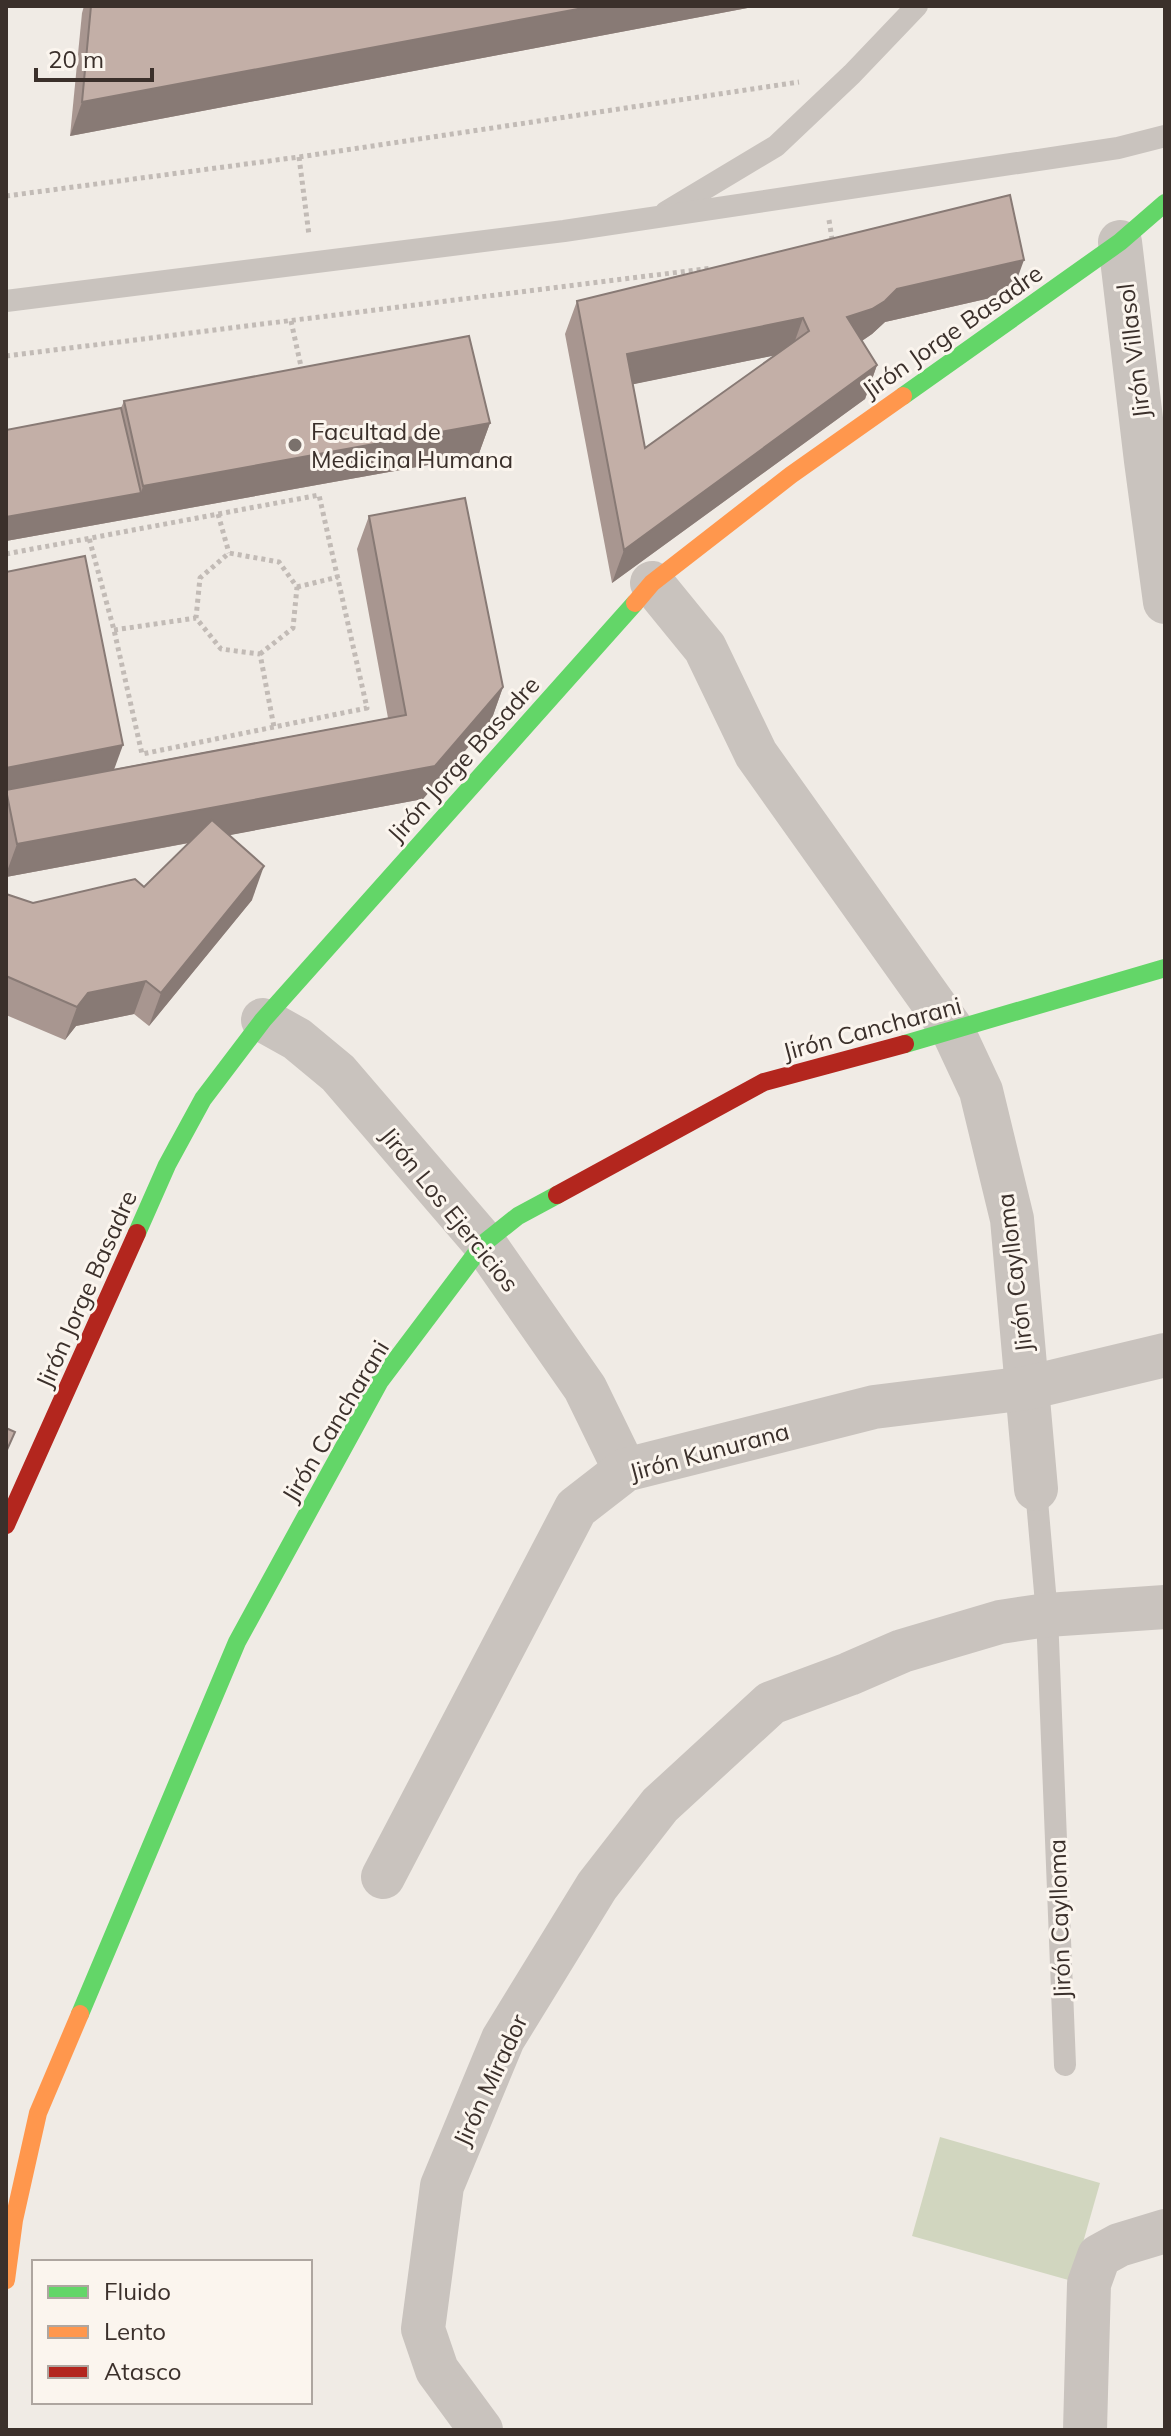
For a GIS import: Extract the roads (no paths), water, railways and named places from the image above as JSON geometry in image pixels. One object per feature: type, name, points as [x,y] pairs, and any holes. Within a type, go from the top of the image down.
[{"type":"street","name":"Jirón Jorge Basadre","points":[[6,1525],[167,1165],[203,1099],[263,1020],[652,583],[791,475],[1120,242],[1165,203]]},
{"type":"street","name":"Jirón Villasol","points":[[1120,242],[1155,460],[1165,602]]},
{"type":"street","name":"Jirón Caylloma","points":[[652,583],[705,648],[756,754],[953,1031],[981,1091],[1012,1219],[1036,1489]]},
{"type":"street","name":"Jirón Cancharani","points":[[6,2280],[14,2220],[38,2113],[237,1642],[380,1381],[484,1243],[518,1216],[764,1082],[953,1031],[1165,968]]},
{"type":"street","name":"Jirón Los Ejercicios","points":[[263,1020],[297,1039],[338,1073],[484,1243],[585,1388],[625,1470]]},
{"type":"street","name":"Jirón Kunurana","points":[[383,1877],[576,1508],[625,1470],[874,1407],[1027,1388],[1165,1355]]},
{"type":"street","name":"Jirón Mirador","points":[[481,2430],[437,2370],[423,2329],[442,2186],[503,2039],[597,1886],[660,1805],[771,1703],[902,1651],[1000,1622],[1047,1615],[1165,1607]]},
{"type":"street","points":[[1085,2430],[1089,2284],[1099,2256],[1119,2245],[1165,2231]]},
{"type":"lane","points":[[657,217],[776,146],[852,74],[917,6]]},
{"type":"lane","points":[[6,301],[313,264],[657,217],[1118,148],[1165,136]]},
{"type":"lane","name":"Jirón Caylloma","points":[[1036,1489],[1047,1615],[1065,2065]]},
{"type":"place","name":"Facultad de Medicina Humana","points":[[295,445]]}]
